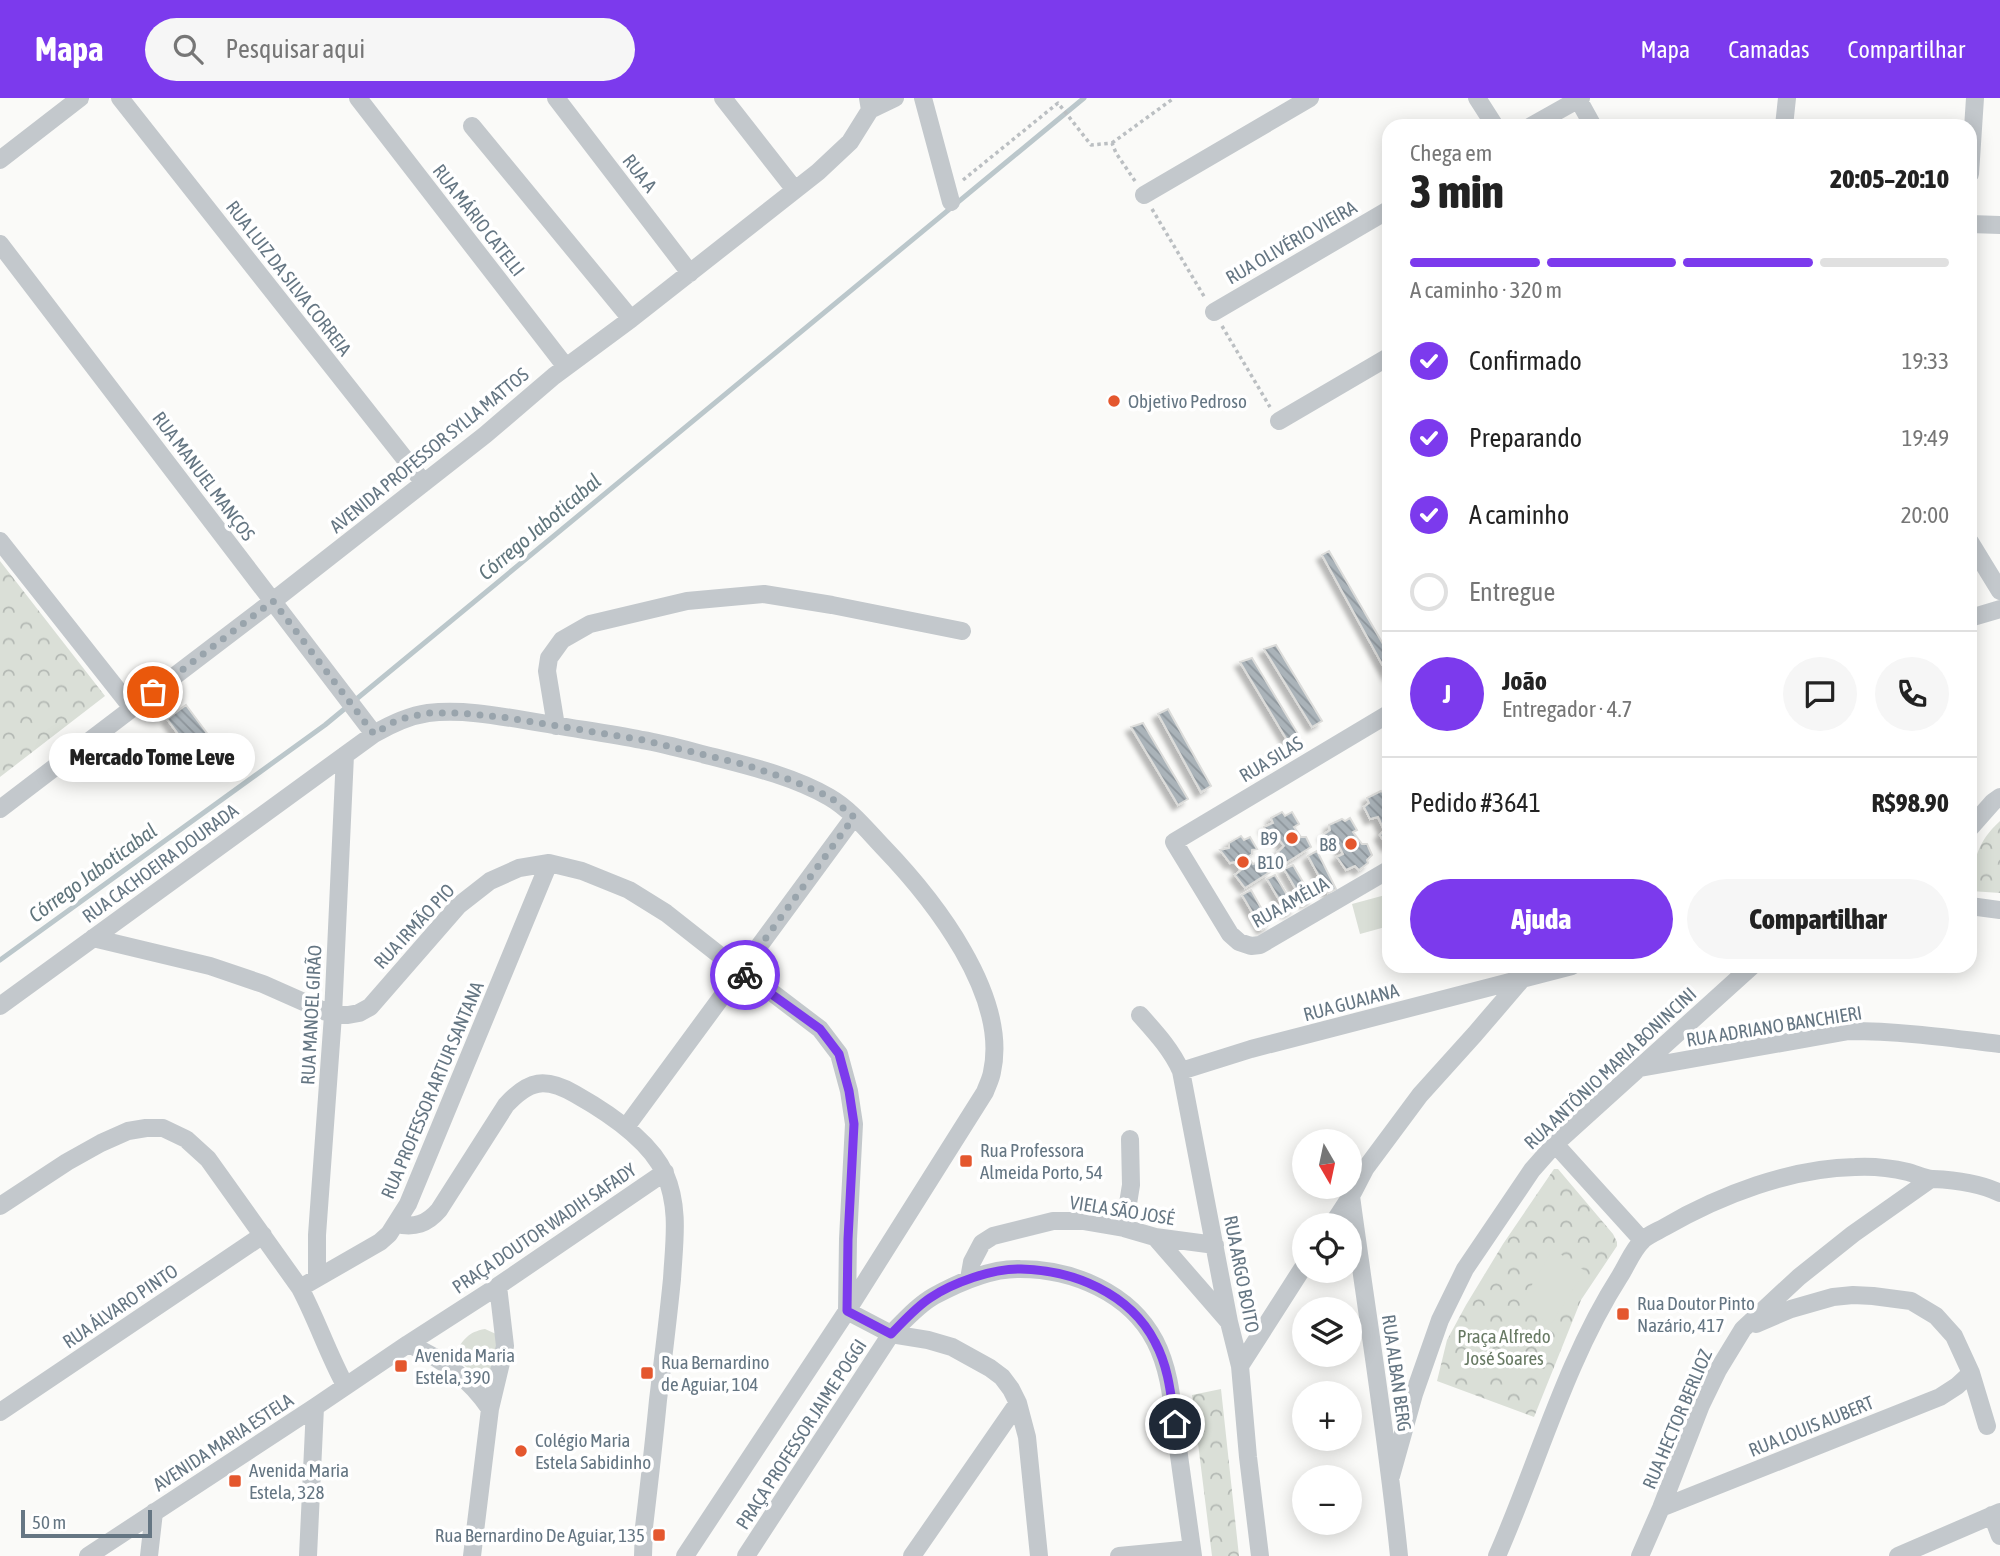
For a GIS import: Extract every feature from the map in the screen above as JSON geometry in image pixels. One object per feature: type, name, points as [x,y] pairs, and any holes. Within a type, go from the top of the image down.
[{"type":"street","points":[[0,160],[80,98]]},
{"type":"street","name":"RUA LUIZ DA SILVA CORREIA","points":[[120,98],[424,483]]},
{"type":"street","name":"RUA MÁRIO CATELLI","points":[[358,98],[566,367]]},
{"type":"street","name":"RUA A","points":[[556,98],[690,273]]},
{"type":"street","points":[[723,98],[795,190]]},
{"type":"street","name":"AVENIDA PROFESSOR SYLLA MATTOS","points":[[0,809],[273,601],[479,440],[566,367],[632,319],[795,190],[850,142],[869,104],[895,98]]},
{"type":"street","points":[[923,98],[949,197]]},
{"type":"street","points":[[1144,195],[1310,98]]},
{"type":"street","points":[[1478,98],[1491,119]]},
{"type":"street","points":[[1785,119],[1787,98]]},
{"type":"street","points":[[1974,119],[1975,98]]},
{"type":"street","points":[[1544,119],[1580,99],[1589,119]]},
{"type":"street","points":[[472,126],[632,319]]},
{"type":"street","name":"RUA OLIVÉRIO VIEIRA","points":[[1214,312],[1382,214]]},
{"type":"street","points":[[1977,224],[2000,225]]},
{"type":"street","name":"RUA MANUEL MANÇOS","points":[[0,244],[374,734]]},
{"type":"street","points":[[1279,421],[1382,361]]},
{"type":"street","points":[[0,541],[132,708]]},
{"type":"street","points":[[1977,553],[2000,591]]},
{"type":"street","points":[[556,726],[547,671],[549,658],[562,640],[590,624],[687,601],[764,594],[962,631]]},
{"type":"street","points":[[1977,616],[2000,609]]},
{"type":"street","name":"RUA CACHOEIRA DOURADA","points":[[0,1006],[374,734],[397,720],[427,713],[509,718],[643,740],[746,765],[830,797],[854,817]]},
{"type":"street","name":"RUA SILAS","points":[[1174,842],[1382,718]]},
{"type":"street","name":"RUA MANOEL GIRÃO","points":[[317,1276],[317,1235],[333,1015],[345,755]]},
{"type":"street","points":[[1977,820],[2000,797]]},
{"type":"street","points":[[626,1127],[854,817]]},
{"type":"street","name":"PRAÇA PROFESSOR JAIME POGGI","points":[[685,1556],[847,1311],[985,1092],[992,1072],[995,1044],[988,1010],[976,976],[950,928],[926,895],[854,817]]},
{"type":"street","name":"RUA AMÉLIA","points":[[1174,842],[1230,934],[1239,942],[1251,946],[1260,945],[1286,931],[1382,874]]},
{"type":"street","name":"RUA IRMÃO PIO","points":[[333,1015],[359,1013],[370,1007],[458,906],[490,881],[519,868],[549,863],[582,870],[629,890],[666,913],[820,1029],[839,1054],[854,1124],[847,1311]]},
{"type":"street","name":"RUA PROFESSOR ARTUR SANTANA","points":[[300,1288],[380,1242],[389,1234],[408,1205],[549,863]]},
{"type":"street","points":[[1977,907],[2000,910]]},
{"type":"street","points":[[93,938],[210,966],[263,984],[333,1015]]},
{"type":"street","name":"RUA GUAIANA","points":[[1181,1071],[1251,1049],[1543,973]]},
{"type":"street","name":"RUA ANTÔNIO MARIA BONINCINI","points":[[1391,1476],[1417,1383],[1440,1320],[1465,1269],[1532,1170],[1555,1144],[1744,973]]},
{"type":"street","points":[[1362,1175],[1420,1095],[1522,978]]},
{"type":"street","name":"RUA ARGO BOITO","points":[[1140,1015],[1164,1041],[1181,1071],[1229,1322],[1240,1366],[1261,1556]]},
{"type":"street","name":"RUA ADRIANO BANCHIERI","points":[[1639,1068],[1849,1031],[1913,1034],[2000,1044]]},
{"type":"street","name":"PRAÇA DOUTOR WADIH SAFADY","points":[[345,1385],[498,1286],[665,1172],[652,1153],[626,1127],[565,1088],[534,1083],[519,1091],[506,1105],[431,1219],[416,1226],[396,1224]]},
{"type":"street","points":[[0,1206],[67,1161],[128,1130],[163,1128],[186,1139],[208,1159],[300,1288],[345,1385]]},
{"type":"street","points":[[1124,1228],[1131,1185],[1130,1139]]},
{"type":"street","points":[[1555,1144],[1642,1240]]},
{"type":"street","points":[[1497,1556],[1578,1353],[1601,1305],[1642,1240],[1686,1215],[1769,1181],[1822,1170],[1855,1167],[1905,1171],[2000,1193]]},
{"type":"street","points":[[643,1556],[675,1237],[675,1208],[665,1172]]},
{"type":"street","name":"RUA HECTOR BERLIOZ","points":[[1640,1556],[1707,1393],[1743,1329],[1799,1277],[1853,1234],[1931,1179]]},
{"type":"street","name":"RUA ALBAN BERG","points":[[1351,1199],[1391,1476],[1399,1556]]},
{"type":"street","name":"VIELA SÃO JOSÉ","points":[[970,1279],[975,1254],[982,1243],[993,1236],[1053,1221],[1124,1228],[1155,1237],[1215,1245]]},
{"type":"street","name":"RUA ÁLVARO PINTO","points":[[0,1412],[263,1235]]},
{"type":"street","points":[[1155,1237],[1229,1322]]},
{"type":"street","name":"PRAÇA PROFESSOR JAIME POGGI","points":[[746,1556],[891,1334],[932,1297],[984,1274],[1018,1269],[1066,1276],[1097,1285],[1139,1319],[1154,1340],[1168,1375],[1193,1552]]},
{"type":"street","points":[[1240,1366],[1293,1283]]},
{"type":"street","points":[[472,1556],[489,1409],[505,1346],[498,1286]]},
{"type":"street","points":[[1743,1329],[1791,1309],[1833,1297],[1873,1296],[1911,1301],[1936,1316],[1954,1336],[1970,1373],[1987,1426]]},
{"type":"street","points":[[847,1311],[891,1334],[928,1340],[953,1348],[1002,1377],[1018,1403],[1027,1437],[1039,1556]]},
{"type":"street","points":[[408,1343],[430,1353],[455,1371],[477,1391],[489,1409]]},
{"type":"street","name":"RUA LOUIS AUBERT","points":[[1661,1508],[1940,1397],[1970,1373]]},
{"type":"street","points":[[1377,1389],[1391,1401],[1398,1402],[1406,1397],[1417,1383]]},
{"type":"street","name":"AVENIDA MARIA ESTELA","points":[[88,1556],[345,1385]]},
{"type":"street","points":[[912,1556],[1018,1403]]},
{"type":"street","points":[[308,1556],[315,1407]]},
{"type":"street","points":[[149,1556],[153,1512]]},
{"type":"street","points":[[1898,1556],[1996,1514],[2000,1536]]},
{"type":"street","points":[[1119,1556],[1193,1552]]},
{"type":"path","points":[[949,197],[1058,103],[1091,145],[1112,143],[1174,98]]},
{"type":"path","points":[[1112,143],[1144,195]]},
{"type":"green space","points":[[0,561],[105,696],[0,777]]},
{"type":"green space","points":[[2000,821],[2000,893],[1977,891],[1977,856],[1981,844]]},
{"type":"green space","points":[[1382,896],[1382,928],[1360,934],[1352,904]]},
{"type":"green space","name":"Praça Alfredo José Soares","points":[[1554,1169],[1558,1169],[1613,1234],[1617,1246],[1581,1300],[1534,1417],[1437,1381],[1447,1340],[1466,1305]]},
{"type":"green space","points":[[1553,1249],[1585,1271],[1551,1324],[1519,1307]]},
{"type":"green space","points":[[485,1329],[496,1334],[496,1364],[484,1385],[455,1353],[467,1337]]},
{"type":"green space","points":[[852,1348],[762,1488],[759,1488]]},
{"type":"green space","points":[[1221,1389],[1239,1556],[1212,1556],[1192,1395]]},
{"type":"building","points":[[1329,551],[1382,642],[1382,664],[1322,555]]},
{"type":"building","points":[[1276,645],[1322,721],[1312,727],[1264,649]]},
{"type":"building","points":[[1252,658],[1298,734],[1287,740],[1240,662]]},
{"type":"building","points":[[186,705],[215,744],[196,758],[167,719]]},
{"type":"building","points":[[1168,709],[1211,786],[1201,792],[1158,714]]},
{"type":"building","points":[[1143,723],[1188,799],[1178,805],[1131,727]]},
{"type":"building","points":[[1382,792],[1382,826],[1378,817],[1370,819],[1364,807],[1369,803],[1367,798]]},
{"type":"building","name":"B9","points":[[1282,812],[1285,816],[1292,812],[1299,824],[1294,827],[1301,837],[1306,837],[1311,847],[1286,863],[1278,852],[1284,846],[1277,837],[1272,840],[1264,827],[1273,823],[1271,818]]},
{"type":"building","name":"B8","points":[[1350,818],[1357,830],[1353,832],[1362,844],[1367,844],[1372,855],[1367,860],[1368,863],[1359,870],[1355,866],[1346,870],[1337,857],[1343,854],[1337,842],[1330,844],[1323,835],[1330,830],[1329,825]]},
{"type":"building","name":"B10","points":[[1241,836],[1244,840],[1250,837],[1257,849],[1252,850],[1248,857],[1253,864],[1265,860],[1270,872],[1245,888],[1235,875],[1241,870],[1234,862],[1230,863],[1220,850],[1229,848],[1229,843]]},
{"type":"building","points":[[1317,851],[1336,889],[1328,893],[1308,856]]},
{"type":"building","points":[[1293,865],[1313,899],[1304,903],[1284,869]]},
{"type":"building","points":[[1275,875],[1295,908],[1287,913],[1267,879]]},
{"type":"building","points":[[1251,890],[1270,924],[1262,929],[1242,895]]},
{"type":"waterway","name":"Córrego Jaboticabal","points":[[0,960],[325,725],[1084,98]]},
{"type":"way so far","points":[[153,692],[273,601],[374,734],[397,720],[427,713],[509,718],[643,740],[746,765],[830,797],[854,817],[741,972],[745,975]]},
{"type":"place","name":"Objetivo Pedroso","points":[[1114,401]]},
{"type":"place","name":"Mercado Tome Leve","points":[[153,692]]},
{"type":"place","name":"B9","points":[[1292,838]]},
{"type":"place","name":"B8","points":[[1351,844]]},
{"type":"place","name":"B10","points":[[1243,862]]},
{"type":"place","name":"Rua Professora Almeida Porto, 54","points":[[966,1161]]},
{"type":"place","name":"Rua Doutor Pinto Nazário, 417","points":[[1623,1314]]},
{"type":"place","name":"Avenida Maria Estela, 390","points":[[401,1366]]},
{"type":"place","name":"Rua Bernardino de Aguiar, 104","points":[[647,1373]]},
{"type":"place","name":"Colégio Maria Estela Sabidinho","points":[[521,1451]]},
{"type":"place","name":"Avenida Maria Estela, 328","points":[[235,1481]]},
{"type":"place","name":"Rua Bernardino De Aguiar, 135","points":[[659,1535]]},
{"type":"route","points":[[745,975],[820,1029],[839,1054],[854,1124],[847,1311],[891,1334],[932,1297],[984,1274],[1018,1269],[1035,1270],[1097,1285],[1139,1319],[1154,1340],[1168,1375],[1175,1424]]}]
